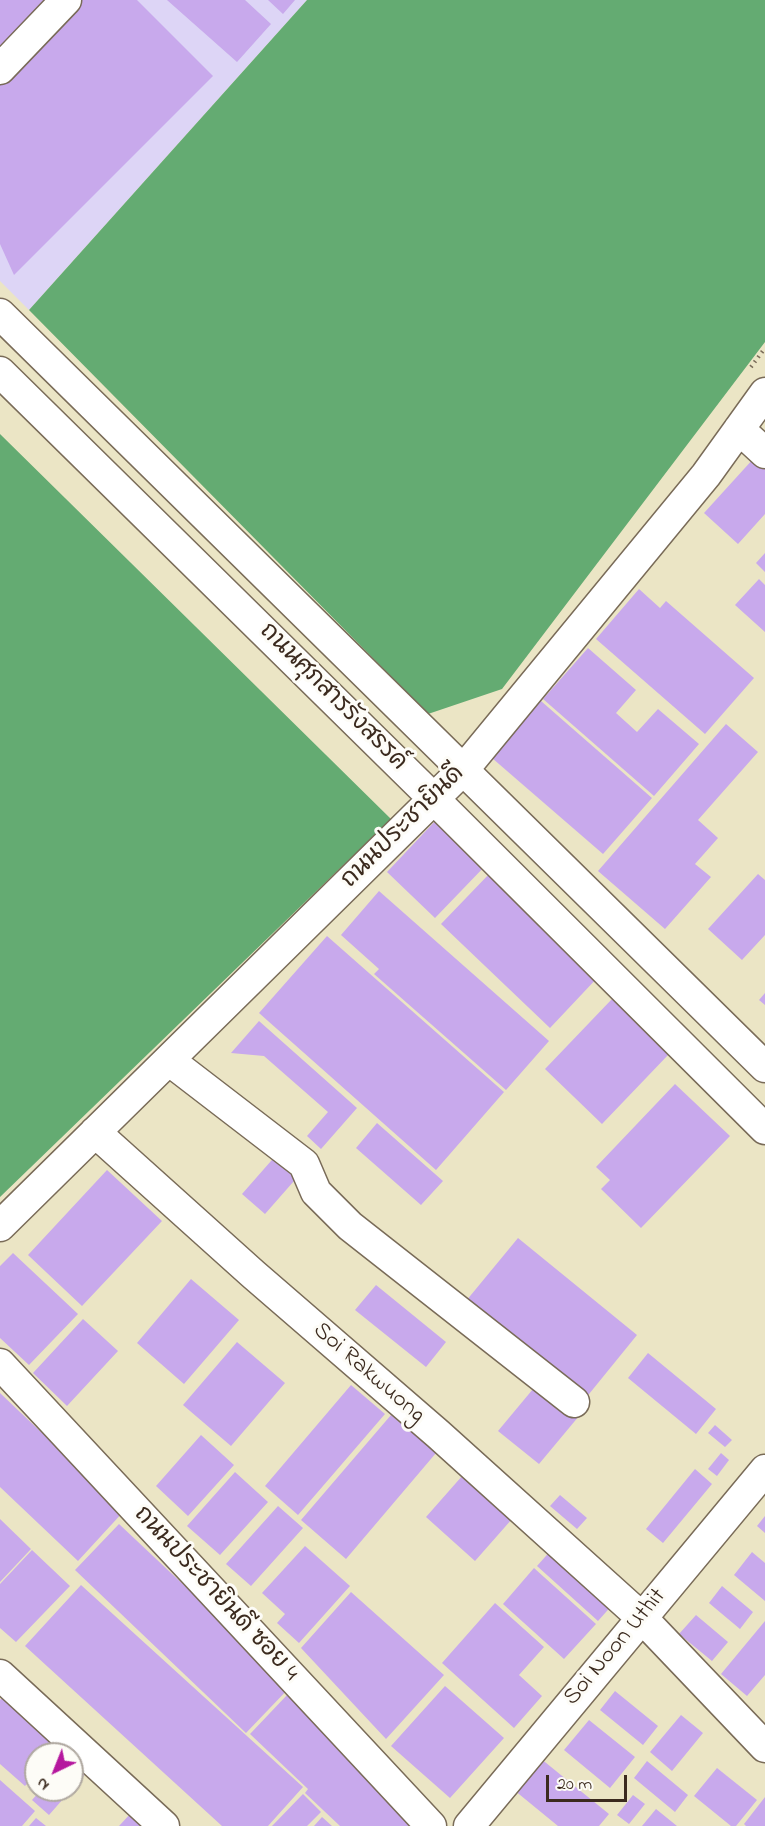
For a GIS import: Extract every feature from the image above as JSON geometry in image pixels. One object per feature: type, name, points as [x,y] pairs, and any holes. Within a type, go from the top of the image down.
[{"type":"street","points":[[0,69],[66,0]]},
{"type":"street","name":"ถนนศุภสารรังสรรค์","points":[[0,314],[765,1067]]},
{"type":"street","name":"ถนนศุภสารรังสรรค์","points":[[0,372],[765,1129]]},
{"type":"street","name":"ถนนประชายินดี","points":[[0,1226],[464,769],[706,475],[739,429],[755,384]]},
{"type":"street","points":[[739,429],[765,453]]},
{"type":"street","points":[[170,1061],[304,1164],[316,1192],[350,1226],[574,1402]]},
{"type":"street","name":"Soi Rakwuong","points":[[95,1132],[253,1274],[438,1434],[641,1617],[765,1747]]},
{"type":"street","name":"ถนนประชายินดี ซอย 4","points":[[0,1364],[431,1826]]},
{"type":"street","name":"Soi Noon Uthit","points":[[469,1826],[765,1470]]},
{"type":"street","points":[[0,1675],[164,1826]]},
{"type":"path","points":[[755,384],[765,348]]},
{"type":"shaded area","points":[[0,0],[307,0],[29,310],[0,281]]},
{"type":"green space","points":[[307,0],[765,0],[765,342],[502,689],[428,714],[29,310]]},
{"type":"green space","points":[[0,434],[391,819],[0,1197]]},
{"type":"building","points":[[0,0],[46,0],[0,49]]},
{"type":"building","points":[[78,0],[137,0],[213,76],[14,275],[0,244],[0,78]]},
{"type":"building","points":[[167,0],[245,0],[271,24],[237,62]]},
{"type":"building","points":[[268,0],[295,0],[283,14]]},
{"type":"building","points":[[754,458],[765,467],[765,514],[738,544],[704,513]]},
{"type":"building","points":[[765,553],[765,572],[756,563]]},
{"type":"building","points":[[759,579],[765,585],[765,632],[735,605]]},
{"type":"building","points":[[639,589],[660,608],[666,601],[754,678],[705,734],[596,639]]},
{"type":"building","points":[[588,648],[636,690],[616,713],[637,732],[658,709],[699,744],[654,796],[543,699]]},
{"type":"building","points":[[541,701],[652,798],[603,854],[492,758]]},
{"type":"building","points":[[726,724],[758,752],[698,820],[718,838],[695,864],[711,877],[665,929],[598,871]]},
{"type":"building","points":[[439,817],[487,864],[435,918],[387,872]]},
{"type":"building","points":[[491,872],[599,976],[550,1028],[441,924]]},
{"type":"building","points":[[758,874],[765,880],[765,935],[742,960],[708,929]]},
{"type":"building","points":[[379,891],[549,1041],[506,1090],[374,974],[379,969],[341,935]]},
{"type":"building","points":[[327,936],[504,1092],[436,1170],[259,1013]]},
{"type":"building","points":[[765,993],[765,1005],[759,1000]]},
{"type":"building","points":[[612,999],[669,1054],[602,1124],[545,1069]]},
{"type":"building","points":[[259,1021],[357,1108],[321,1149],[307,1136],[328,1112],[264,1056],[231,1053]]},
{"type":"building","points":[[675,1084],[730,1136],[641,1228],[601,1189],[610,1180],[596,1167]]},
{"type":"building","points":[[377,1123],[443,1181],[421,1205],[356,1148]]},
{"type":"building","points":[[278,1153],[301,1173],[265,1214],[242,1194]]},
{"type":"building","points":[[107,1170],[162,1221],[82,1306],[28,1255]]},
{"type":"building","points":[[518,1238],[637,1335],[585,1399],[466,1301]]},
{"type":"building","points":[[13,1253],[78,1314],[29,1365],[0,1338],[0,1266]]},
{"type":"building","points":[[191,1279],[239,1320],[184,1384],[137,1343]]},
{"type":"building","points":[[376,1285],[446,1342],[426,1367],[355,1310]]},
{"type":"building","points":[[83,1319],[118,1351],[67,1406],[33,1373]]},
{"type":"building","points":[[237,1342],[285,1383],[231,1446],[183,1405]]},
{"type":"building","points":[[648,1353],[716,1409],[696,1434],[628,1378]]},
{"type":"building","points":[[538,1383],[579,1416],[539,1464],[498,1431]]},
{"type":"building","points":[[351,1385],[385,1414],[298,1515],[265,1486]]},
{"type":"building","points":[[0,1393],[124,1511],[78,1561],[0,1487]]},
{"type":"building","points":[[391,1415],[436,1453],[346,1559],[301,1520]]},
{"type":"building","points":[[715,1425],[732,1440],[725,1447],[708,1433]]},
{"type":"building","points":[[201,1435],[234,1465],[188,1516],[156,1486]]},
{"type":"building","points":[[721,1453],[729,1460],[717,1476],[708,1469]]},
{"type":"building","points":[[695,1469],[712,1484],[663,1543],[646,1529]]},
{"type":"building","points":[[235,1472],[268,1502],[220,1555],[187,1526]]},
{"type":"building","points":[[463,1475],[512,1519],[475,1561],[426,1517]]},
{"type":"building","points":[[560,1495],[587,1518],[577,1529],[550,1506]]},
{"type":"building","points":[[278,1506],[303,1528],[251,1586],[226,1564]]},
{"type":"building","points":[[765,1516],[765,1533],[757,1526]]},
{"type":"building","points":[[0,1519],[31,1549],[0,1582]]},
{"type":"building","points":[[119,1524],[291,1686],[246,1733],[75,1570]]},
{"type":"building","points":[[305,1546],[350,1586],[299,1643],[277,1623],[285,1614],[262,1593]]},
{"type":"building","points":[[553,1548],[614,1603],[598,1621],[537,1566]]},
{"type":"building","points":[[32,1550],[70,1586],[16,1642],[0,1628],[0,1584]]},
{"type":"building","points":[[752,1552],[765,1563],[765,1601],[734,1575]]},
{"type":"building","points":[[534,1568],[596,1624],[564,1659],[503,1604]]},
{"type":"building","points":[[81,1585],[303,1787],[268,1826],[222,1826],[25,1646]]},
{"type":"building","points":[[722,1586],[753,1612],[740,1629],[709,1603]]},
{"type":"building","points":[[351,1592],[444,1675],[386,1739],[301,1648]]},
{"type":"building","points":[[495,1603],[544,1647],[519,1675],[542,1696],[514,1728],[442,1663]]},
{"type":"building","points":[[696,1615],[728,1642],[712,1661],[679,1634]]},
{"type":"building","points":[[765,1621],[765,1675],[747,1696],[721,1674]]},
{"type":"building","points":[[445,1686],[504,1738],[450,1798],[391,1746]]},
{"type":"building","points":[[9,1690],[65,1741],[24,1742],[24,1785],[0,1764],[0,1700]]},
{"type":"building","points":[[615,1691],[658,1726],[643,1745],[600,1710]]},
{"type":"building","points":[[288,1694],[419,1826],[340,1826],[305,1793],[308,1789],[250,1734]]},
{"type":"building","points":[[681,1715],[703,1733],[672,1771],[650,1752]]},
{"type":"building","points":[[589,1720],[635,1757],[610,1788],[564,1750]]},
{"type":"building","points":[[540,1758],[609,1814],[599,1826],[558,1826],[514,1790]]},
{"type":"building","points":[[84,1759],[92,1766],[84,1775]]},
{"type":"building","points":[[647,1761],[688,1795],[675,1812],[634,1778]]},
{"type":"building","points":[[717,1768],[757,1800],[736,1826],[731,1826],[694,1796]]},
{"type":"building","points":[[0,1780],[35,1811],[22,1826],[0,1826]]},
{"type":"building","points":[[303,1794],[321,1812],[307,1826],[272,1826]]},
{"type":"building","points":[[633,1795],[645,1804],[629,1824],[617,1815]]},
{"type":"building","points":[[765,1797],[765,1826],[746,1826],[744,1824]]},
{"type":"building","points":[[34,1802],[60,1802],[49,1815]]},
{"type":"building","points":[[656,1809],[677,1826],[642,1826]]},
{"type":"building","points":[[132,1812],[147,1826],[119,1826]]},
{"type":"building","points":[[322,1817],[332,1826],[314,1826]]},
{"type":"building","points":[[36,1818],[46,1826],[29,1826]]}]
